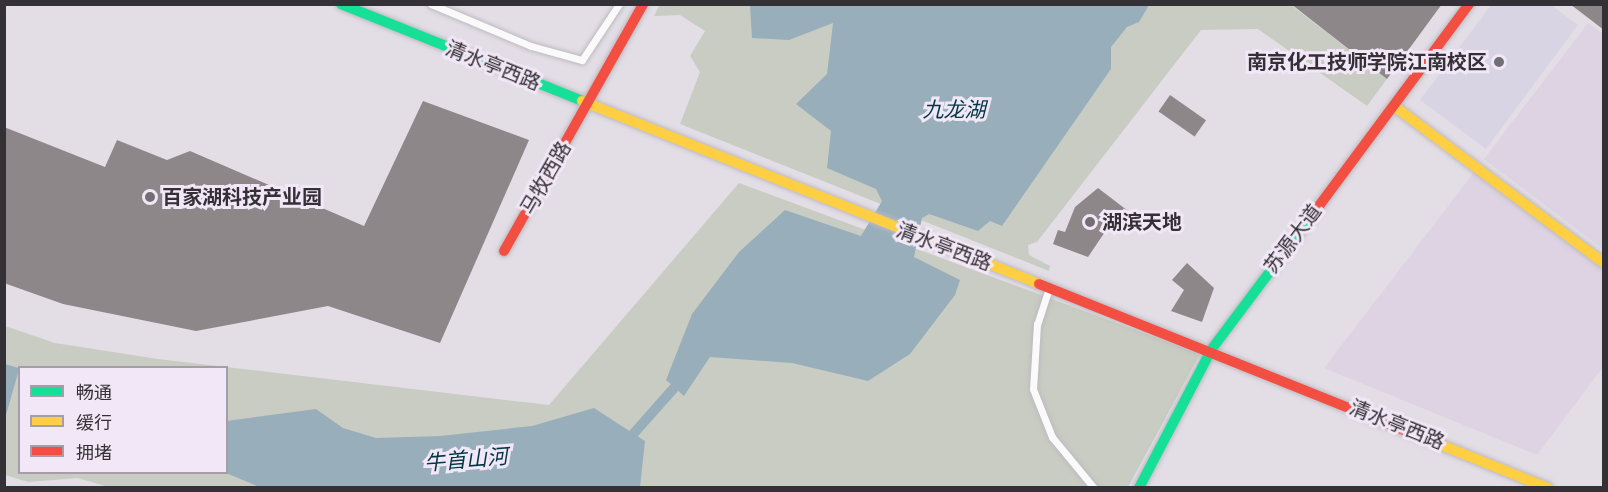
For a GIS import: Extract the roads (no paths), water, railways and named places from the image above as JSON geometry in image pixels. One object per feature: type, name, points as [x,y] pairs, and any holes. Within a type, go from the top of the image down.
[{"type":"main road","name":"清水亭西路","points":[[341,4],[921,239],[1211,350],[1548,488]]},
{"type":"main road","name":"马牧西路","points":[[504,251],[643,4]]},
{"type":"main road","name":"苏源大道","points":[[1139,488],[1211,350],[1469,4]]},
{"type":"main road","points":[[1394,105],[1604,263]]},
{"type":"street","points":[[431,4],[582,60],[619,4]]},
{"type":"street","points":[[1048,288],[1036,333],[1034,389],[1052,437],[1094,488]]},
{"type":"water","name":"九龙湖","points":[[750,5],[1149,5],[1139,22],[1127,27],[1111,47],[1111,69],[1002,226],[990,221],[978,231],[929,214],[922,218],[914,257],[960,280],[955,295],[910,354],[868,381],[792,363],[710,357],[684,396],[666,380],[692,314],[739,252],[785,210],[861,236],[882,201],[876,189],[827,168],[831,131],[796,104],[827,74],[833,23],[789,40],[752,38]]},
{"type":"water","points":[[5,364],[18,368],[18,373],[4,422],[4,367]]},
{"type":"water","name":"牛首山河","points":[[594,408],[645,441],[640,487],[262,488],[228,474],[228,421],[316,409],[343,428],[376,438],[440,436],[532,426]]},
{"type":"waterway","points":[[627,441],[674,388]]},
{"type":"place","name":"南京化工技师学院江南校区","points":[[1499,62]]},
{"type":"place","name":"百家湖科技产业园","points":[[150,197]]},
{"type":"place","name":"湖滨天地","points":[[1090,222]]}]
